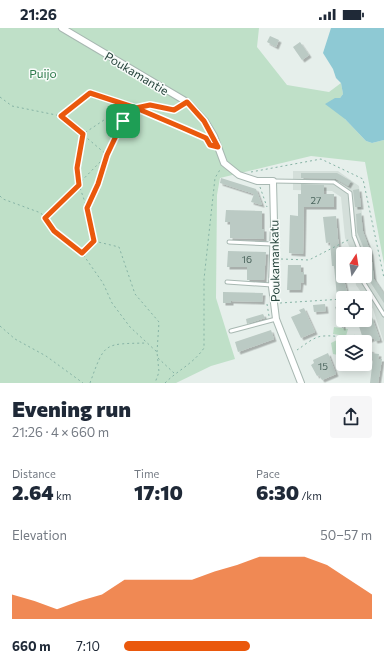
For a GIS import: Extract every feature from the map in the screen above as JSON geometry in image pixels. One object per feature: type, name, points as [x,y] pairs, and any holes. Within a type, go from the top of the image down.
[{"type":"street","name":"Poukamantie","points":[[62,28],[187,102],[204,121],[218,147],[224,163],[238,175],[257,181],[273,181]]},
{"type":"street","name":"Poukamankatu","points":[[273,181],[272,285],[276,319],[301,383]]},
{"type":"lane","points":[[273,181],[334,182],[350,193],[354,236],[358,247]]},
{"type":"lane","points":[[228,242],[273,244]]},
{"type":"lane","points":[[227,282],[272,285]]},
{"type":"lane","points":[[364,283],[384,315]]},
{"type":"lane","points":[[231,331],[276,319]]},
{"type":"path","points":[[61,116],[90,93],[136,108],[206,138],[210,145],[218,147]]},
{"type":"path","points":[[0,97],[12,106],[61,116],[107,155]]},
{"type":"path","points":[[87,208],[98,184],[107,155],[123,121],[136,108],[150,105],[174,110],[187,102]]},
{"type":"path","points":[[94,241],[87,208],[79,185],[77,168],[83,134],[107,118],[123,121]]},
{"type":"path","points":[[45,218],[107,155]]},
{"type":"path","points":[[238,175],[321,159],[363,179],[384,278]]},
{"type":"path","points":[[164,383],[175,373],[185,368],[198,357],[204,348],[204,279],[214,178],[224,163]]},
{"type":"path","points":[[0,196],[41,213],[54,231],[82,253],[103,283],[112,303],[130,327],[157,352]]},
{"type":"path","points":[[281,259],[308,260],[354,236]]},
{"type":"path","points":[[82,253],[94,241]]},
{"type":"path","points":[[94,241],[119,247],[134,294],[159,322],[157,352],[159,372],[155,383]]},
{"type":"path","points":[[279,303],[336,299]]},
{"type":"path","points":[[0,326],[15,339],[46,356],[83,383]]},
{"type":"path","points":[[297,350],[316,338],[325,336],[336,337]]},
{"type":"path","points":[[90,383],[101,353],[113,344],[147,344]]},
{"type":"path","points":[[158,358],[175,373]]},
{"type":"shaded area","points":[[293,171],[338,171],[359,186],[364,233],[371,247],[350,247],[345,238],[341,197],[332,191],[293,190]]},
{"type":"shaded area","points":[[372,249],[375,278],[384,291],[384,343],[372,308],[372,291],[360,291],[356,283],[372,283]]},
{"type":"green space","name":"Puijo","points":[[0,28],[259,28],[257,47],[287,85],[329,92],[341,83],[343,94],[340,98],[345,119],[366,141],[372,143],[384,140],[384,264],[365,162],[311,156],[220,178],[217,195],[216,298],[235,359],[211,366],[176,383],[0,383]]},
{"type":"green space","points":[[334,327],[348,329],[346,335],[333,334]]},
{"type":"green space","points":[[336,340],[336,355],[333,354],[331,343]]},
{"type":"water","points":[[331,28],[384,28],[384,140],[372,143],[366,141],[345,119],[325,104],[335,98],[340,98],[343,94],[341,83],[336,78],[333,69],[323,53]]},
{"type":"building","points":[[270,36],[279,40],[276,47],[267,42]]},
{"type":"building","points":[[300,42],[309,55],[302,60],[293,47]]},
{"type":"building","points":[[301,173],[337,173],[351,181],[348,186],[336,179],[301,178]]},
{"type":"building","points":[[221,178],[256,189],[262,205],[251,202],[254,194],[220,183]]},
{"type":"building","points":[[301,184],[324,185],[324,194],[334,194],[334,207],[304,207],[303,254],[289,253],[290,215],[298,216],[298,194],[301,194]]},
{"type":"building","points":[[359,189],[361,207],[355,207],[353,190]]},
{"type":"building","points":[[226,210],[262,211],[262,229],[264,229],[264,239],[230,238],[230,222],[225,222]]},
{"type":"building","points":[[361,213],[363,231],[369,247],[363,247],[357,232],[356,214]]},
{"type":"building","points":[[336,216],[339,247],[336,247],[336,283],[345,283],[347,291],[336,291],[330,242],[326,243],[323,217]]},
{"type":"building","points":[[228,251],[266,252],[264,280],[247,280],[247,267],[227,267]]},
{"type":"building","points":[[372,262],[374,279],[384,294],[384,303],[371,283]]},
{"type":"building","points":[[288,265],[301,265],[301,272],[304,272],[304,283],[301,282],[300,290],[287,290]]},
{"type":"building","points":[[223,292],[263,293],[262,302],[231,301],[231,303],[223,303]]},
{"type":"building","points":[[325,304],[326,311],[314,312],[313,305]]},
{"type":"building","points":[[304,308],[315,332],[301,338],[291,317],[301,313],[299,310]]},
{"type":"building","points":[[263,314],[265,318],[247,324],[246,319]]},
{"type":"building","points":[[372,317],[380,340],[375,341],[374,338],[372,339],[372,335],[362,335],[359,327],[372,327]]},
{"type":"building","points":[[271,330],[274,339],[238,352],[235,342]]},
{"type":"building","points":[[328,353],[336,374],[322,380],[319,375],[317,376],[311,365],[314,363],[313,360]]},
{"type":"building","points":[[372,353],[379,354],[378,359],[382,359],[378,383],[370,383],[373,359]]},
{"type":"route","points":[[123,121],[107,155],[98,184],[87,208],[94,241],[82,253],[54,231],[45,218],[79,185],[77,168],[83,134],[61,116],[90,93],[136,108],[206,138],[210,145],[218,147],[214,136],[204,121],[187,102],[174,110],[150,105],[136,108],[123,121]]}]
